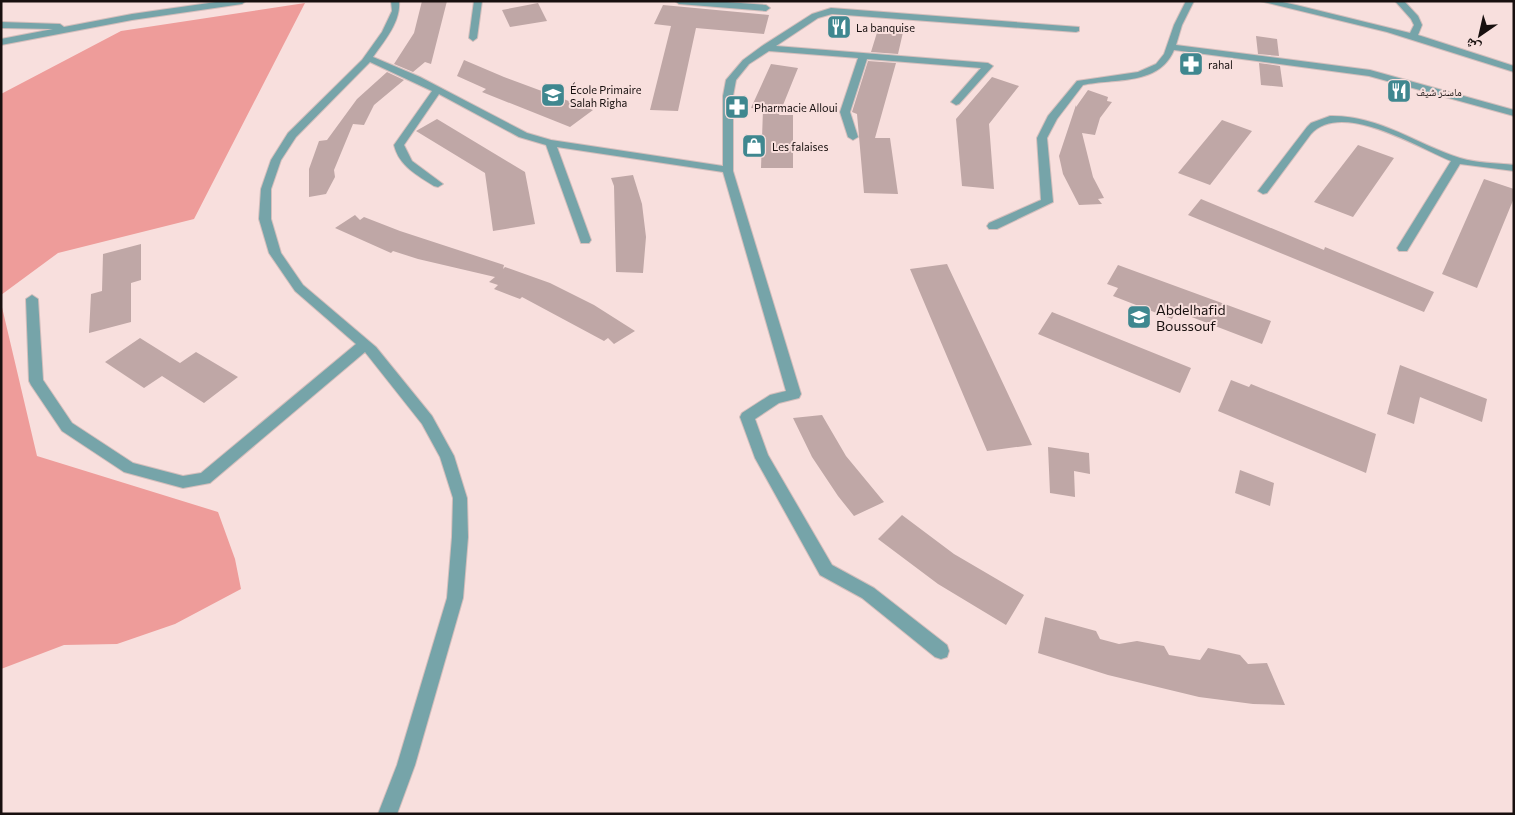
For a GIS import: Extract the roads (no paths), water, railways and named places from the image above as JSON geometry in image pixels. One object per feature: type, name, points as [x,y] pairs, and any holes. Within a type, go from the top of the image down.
[{"type":"street","points":[[1,42],[132,17],[242,1]]},
{"type":"street","points":[[387,814],[406,764],[455,598],[460,537],[460,498],[447,456],[427,420],[371,350],[299,288],[275,253],[266,219],[266,189],[276,160],[292,135],[368,58],[386,32],[396,11],[395,1]]},
{"type":"street","points":[[473,38],[478,1]]},
{"type":"street","points":[[679,1],[766,8]]},
{"type":"street","points":[[993,226],[1046,202],[1047,191],[1042,138],[1052,118],[1080,83],[1146,74],[1166,60],[1190,1]]},
{"type":"street","points":[[1264,1],[1363,22],[1514,69]]},
{"type":"street","points":[[1399,1],[1415,18],[1418,26],[1413,36]]},
{"type":"street","points":[[941,650],[868,594],[826,570],[755,443],[747,417],[775,399],[794,394],[728,170],[728,96],[731,80],[737,70],[765,48],[832,6],[1076,29]]},
{"type":"street","points":[[1,25],[40,24],[78,28]]},
{"type":"street","points":[[1171,47],[1370,73],[1514,113]]},
{"type":"street","points":[[765,48],[988,66],[956,102]]},
{"type":"street","points":[[853,137],[845,112],[863,56]]},
{"type":"street","points":[[368,58],[417,79],[523,135],[550,143],[728,170]]},
{"type":"street","points":[[437,90],[399,145],[400,154],[407,162],[438,184]]},
{"type":"street","points":[[1263,191],[1312,126],[1325,119],[1341,118],[1356,120],[1457,160],[1480,165],[1514,168]]},
{"type":"street","points":[[550,143],[585,240]]},
{"type":"street","points":[[1403,248],[1457,160]]},
{"type":"street","points":[[32,299],[36,381],[67,427],[129,468],[183,482],[205,479],[364,345]]},
{"type":"place","name":"La banquise","points":[[839,27]]},
{"type":"place","name":"rahal","points":[[1191,64]]},
{"type":"place","name":"ماستر شيف","points":[[1399,91]]},
{"type":"place","name":"École Primaire Salah Righa","points":[[553,95]]},
{"type":"place","name":"Pharmacie Alloui","points":[[737,107]]},
{"type":"place","name":"Les falaises","points":[[754,146]]},
{"type":"place","name":"Abdelhafid Boussouf","points":[[1139,317]]}]
